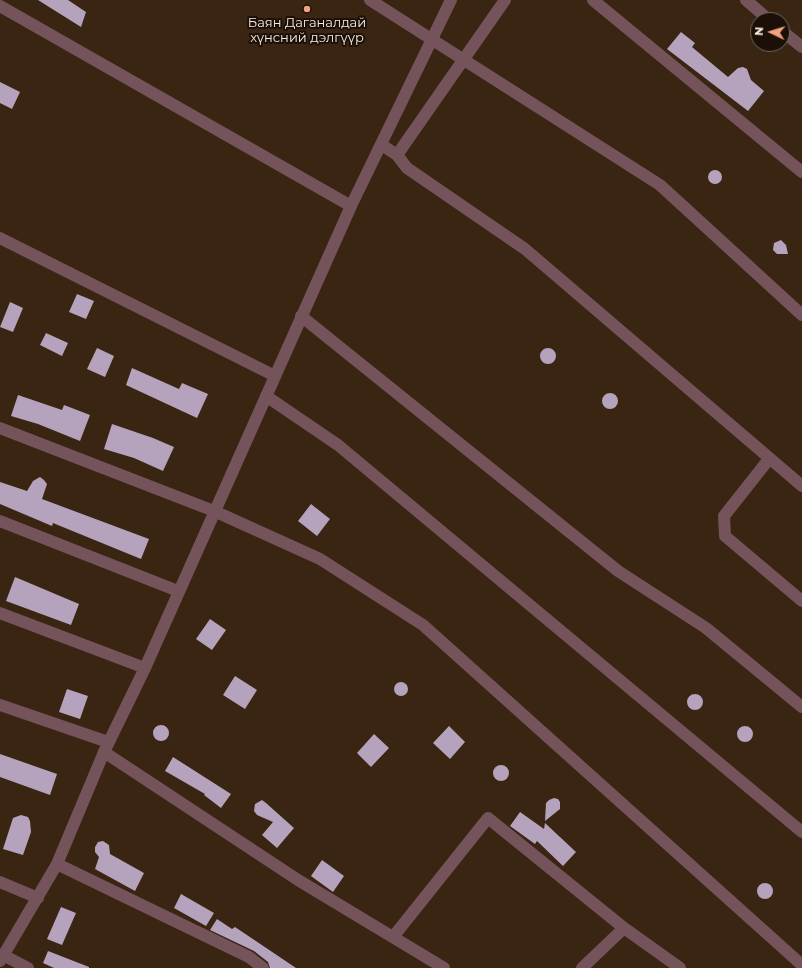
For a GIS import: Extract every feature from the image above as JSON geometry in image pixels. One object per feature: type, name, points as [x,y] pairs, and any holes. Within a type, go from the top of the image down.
[{"type":"street","points":[[370,0],[660,185],[802,314]]},
{"type":"street","points":[[28,968],[1,958],[57,864],[106,747],[145,668],[301,316],[451,0]]},
{"type":"street","points":[[398,155],[505,0]]},
{"type":"street","points":[[593,0],[802,172]]},
{"type":"street","points":[[746,0],[760,12]]},
{"type":"street","points":[[0,6],[352,206]]},
{"type":"street","points":[[790,37],[802,47]]},
{"type":"street","points":[[382,145],[398,155],[407,168],[525,249],[802,486]]},
{"type":"street","points":[[0,238],[275,376]]},
{"type":"street","points":[[301,316],[618,571],[706,628],[802,707]]},
{"type":"street","points":[[266,396],[338,445],[802,832]]},
{"type":"street","points":[[0,428],[214,510],[320,559],[422,625],[802,965]]},
{"type":"street","points":[[769,459],[724,516],[725,536],[802,601]]},
{"type":"street","points":[[0,521],[178,591]]},
{"type":"street","points":[[0,613],[145,668]]},
{"type":"street","points":[[0,705],[106,747],[298,880],[444,968]]},
{"type":"street","points":[[392,937],[488,818],[624,928],[680,968]]},
{"type":"street","points":[[57,864],[249,957],[263,968]]},
{"type":"street","points":[[0,882],[38,898]]},
{"type":"street","points":[[582,968],[624,928]]},
{"type":"building","points":[[38,0],[68,0],[86,12],[81,27]]},
{"type":"building","points":[[681,32],[695,43],[692,47],[728,77],[738,68],[743,67],[747,69],[751,80],[764,91],[748,111],[667,49]]},
{"type":"building","points":[[0,82],[20,92],[12,109],[0,103]]},
{"type":"building","points":[[712,170],[718,170],[722,174],[722,180],[718,184],[712,184],[708,180],[708,174]]},
{"type":"building","points":[[781,240],[786,245],[788,254],[777,254],[773,250],[774,243]]},
{"type":"building","points":[[77,294],[94,301],[86,319],[69,312]]},
{"type":"building","points":[[10,302],[23,308],[13,332],[0,327]]},
{"type":"building","points":[[46,333],[68,343],[62,356],[40,345]]},
{"type":"building","points":[[97,348],[114,356],[105,377],[87,369]]},
{"type":"building","points":[[548,348],[555,353],[556,356],[551,363],[548,364],[541,359],[540,356],[545,349]]},
{"type":"building","points":[[132,368],[179,389],[182,383],[208,394],[197,418],[126,385]]},
{"type":"building","points":[[610,393],[617,398],[618,401],[613,408],[610,409],[603,404],[602,401],[607,394]]},
{"type":"building","points":[[18,395],[62,410],[64,405],[90,415],[80,441],[38,424],[11,416]]},
{"type":"building","points":[[112,424],[174,447],[163,471],[134,458],[104,449]]},
{"type":"building","points":[[40,477],[47,484],[42,499],[149,539],[141,559],[53,523],[52,526],[0,504],[0,482],[27,491],[33,481]]},
{"type":"building","points":[[311,504],[330,519],[317,536],[298,521]]},
{"type":"building","points":[[15,577],[79,604],[71,625],[6,601]]},
{"type":"building","points":[[210,619],[226,630],[212,650],[196,639]]},
{"type":"building","points":[[235,676],[257,690],[245,709],[223,695]]},
{"type":"building","points":[[398,682],[404,682],[408,686],[408,692],[404,696],[398,696],[394,692],[394,686]]},
{"type":"building","points":[[67,689],[88,696],[80,719],[59,712]]},
{"type":"building","points":[[695,694],[702,699],[703,702],[698,709],[695,710],[688,705],[687,702],[692,695]]},
{"type":"building","points":[[161,725],[168,730],[169,733],[164,740],[161,741],[154,736],[153,733],[158,726]]},
{"type":"building","points":[[449,726],[465,742],[450,759],[433,743]]},
{"type":"building","points":[[745,726],[752,731],[753,734],[748,741],[745,742],[738,737],[737,734],[742,727]]},
{"type":"building","points":[[374,734],[389,748],[371,767],[357,753]]},
{"type":"building","points":[[0,754],[57,774],[50,795],[0,777]]},
{"type":"building","points":[[173,757],[231,794],[221,808],[204,795],[205,794],[165,771]]},
{"type":"building","points":[[501,765],[508,770],[509,773],[504,780],[501,781],[494,776],[493,773],[498,766]]},
{"type":"building","points":[[554,798],[558,799],[560,802],[560,809],[545,821],[546,803]]},
{"type":"building","points":[[262,800],[294,828],[277,848],[262,835],[273,822],[257,815],[254,811],[255,804]]},
{"type":"building","points":[[520,812],[544,829],[545,823],[576,852],[563,866],[537,841],[535,844],[510,826]]},
{"type":"building","points":[[21,815],[28,817],[31,832],[23,855],[3,849],[13,818]]},
{"type":"building","points":[[103,841],[109,845],[110,854],[144,873],[135,891],[95,869],[99,857],[95,852],[95,847],[98,842]]},
{"type":"building","points":[[322,860],[344,876],[333,892],[311,876]]},
{"type":"building","points":[[765,883],[772,888],[773,891],[768,898],[765,899],[758,894],[757,891],[762,884]]},
{"type":"building","points":[[181,894],[214,913],[206,926],[174,908]]},
{"type":"building","points":[[61,907],[76,913],[62,945],[47,939]]},
{"type":"building","points":[[217,919],[232,929],[235,927],[296,968],[270,968],[268,962],[254,951],[210,930]]},
{"type":"building","points":[[48,951],[89,968],[54,968],[43,963]]},
{"type":"place","name":"Баян Даганалдай хүнсний дэлгүүр","points":[[307,9]]}]
